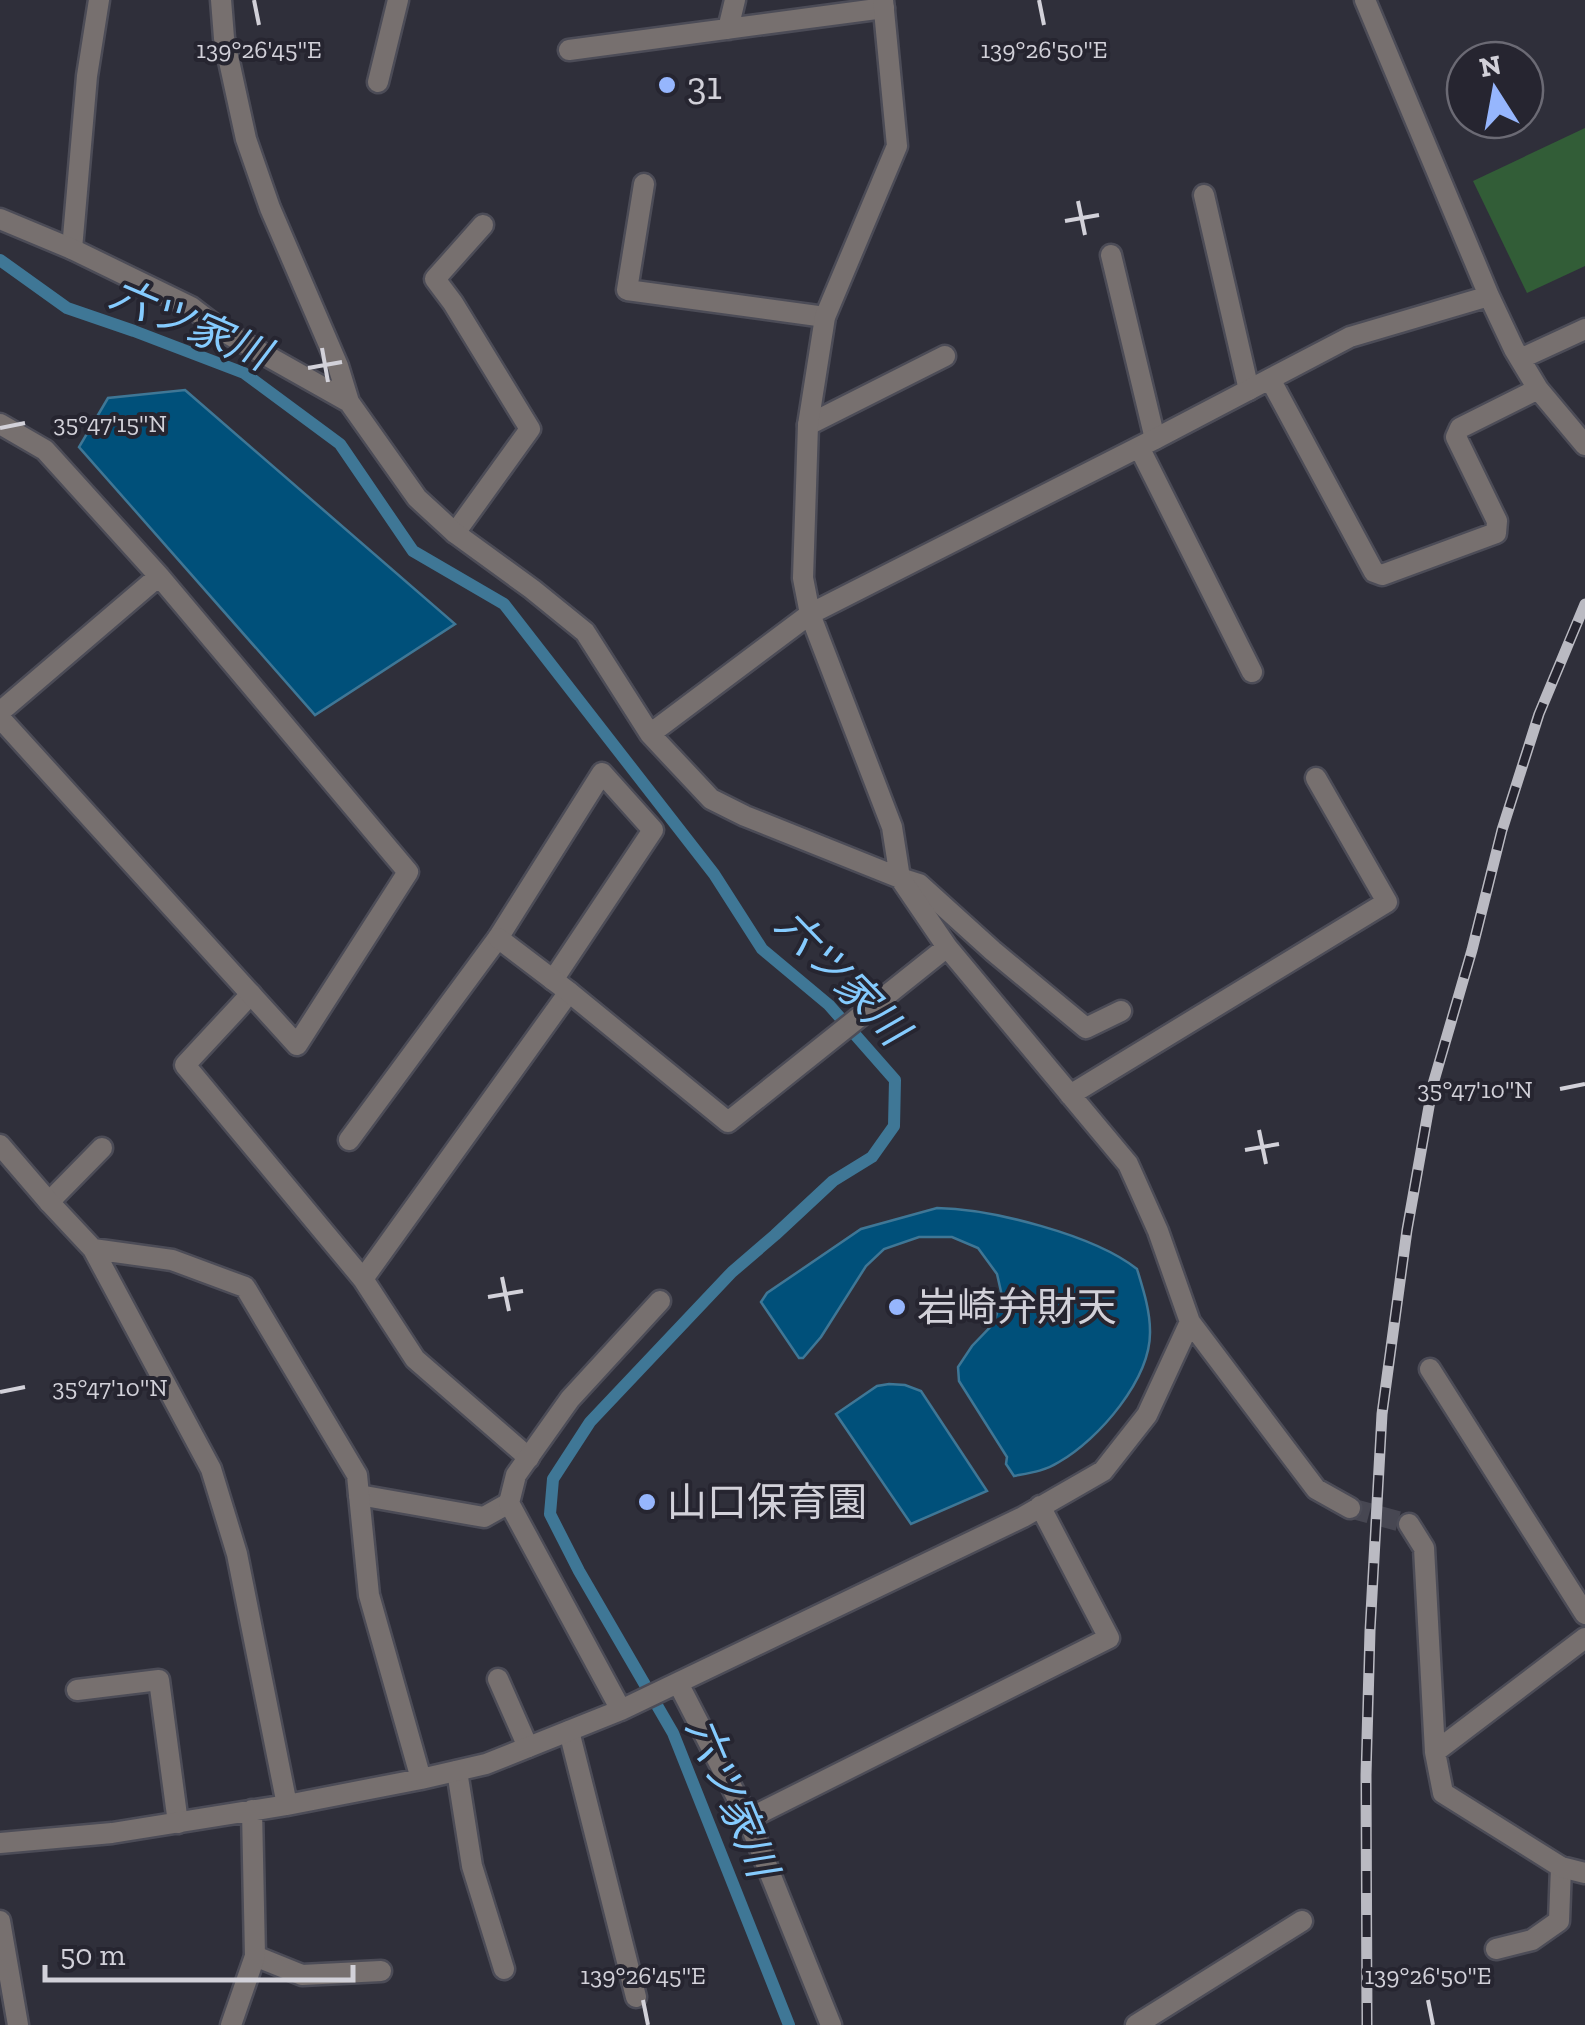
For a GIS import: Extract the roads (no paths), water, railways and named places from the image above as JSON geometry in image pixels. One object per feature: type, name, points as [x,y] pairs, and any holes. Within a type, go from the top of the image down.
[{"type":"street","points":[[72,249],[87,76],[99,0]]},
{"type":"street","points":[[220,0],[224,38],[246,139],[270,208],[338,366],[349,402],[417,498],[454,533],[585,632],[650,734],[711,800],[919,884],[1086,1028],[1121,1011]]},
{"type":"street","points":[[378,82],[398,0]]},
{"type":"street","points":[[728,28],[735,0]]},
{"type":"street","points":[[1365,0],[1489,296],[1520,359],[1538,389],[1585,445]]},
{"type":"street","points":[[569,50],[884,4],[897,146],[826,317],[808,424],[803,578],[810,614],[892,828],[900,878],[948,947],[1128,1164],[1158,1231],[1190,1322],[1316,1489],[1350,1508]]},
{"type":"street","points":[[644,184],[627,290],[826,317]]},
{"type":"street","points":[[1204,195],[1249,390]]},
{"type":"street","points":[[0,220],[72,249],[191,307],[221,330],[349,402]]},
{"type":"street","points":[[454,533],[530,428],[435,279],[483,225]]},
{"type":"street","points":[[1112,255],[1147,443],[1252,672]]},
{"type":"street","points":[[650,734],[810,614],[1350,336],[1489,296]]},
{"type":"street","points":[[1520,359],[1585,328]]},
{"type":"street","points":[[808,424],[945,356]]},
{"type":"street","points":[[1270,379],[1374,572],[1382,575],[1496,533],[1498,521],[1456,438],[1460,428],[1538,389]]},
{"type":"street","points":[[0,424],[46,450],[159,576],[408,872],[297,1045],[0,715],[159,576]]},
{"type":"street","points":[[348,1140],[498,938],[602,774],[653,830],[561,986],[363,1280]]},
{"type":"street","points":[[1070,1095],[1386,902],[1316,778]]},
{"type":"street","points":[[498,938],[728,1122],[948,947]]},
{"type":"street","points":[[251,994],[185,1065],[363,1280],[415,1359],[528,1458]]},
{"type":"street","points":[[0,1145],[93,1249],[211,1469],[237,1554],[287,1805]]},
{"type":"street","points":[[48,1202],[102,1148]]},
{"type":"street","points":[[93,1249],[172,1260],[246,1287],[357,1475],[369,1595],[421,1779]]},
{"type":"street","points":[[360,1495],[484,1517],[508,1503],[516,1474],[570,1399],[660,1301]]},
{"type":"street","points":[[0,1843],[112,1834],[421,1779],[486,1764],[623,1708],[1023,1517],[1103,1471],[1148,1415],[1190,1322]]},
{"type":"street","points":[[1430,1369],[1585,1614]]},
{"type":"street","points":[[508,1503],[623,1708]]},
{"type":"street","points":[[748,1819],[1109,1638],[1040,1506]]},
{"type":"street","points":[[1409,1524],[1424,1548],[1435,1752],[1442,1793],[1560,1867],[1585,1873]]},
{"type":"street","points":[[1435,1752],[1585,1638]]},
{"type":"street","points":[[498,1679],[528,1747]]},
{"type":"street","points":[[76,1690],[159,1680],[178,1823]]},
{"type":"street","points":[[677,1684],[748,1819],[830,2025]]},
{"type":"street","points":[[569,1731],[636,1998]]},
{"type":"street","points":[[456,1771],[472,1866],[504,1969]]},
{"type":"street","points":[[231,2025],[256,1956],[252,1810]]},
{"type":"street","points":[[1496,1949],[1532,1940],[1559,1922],[1560,1867]]},
{"type":"street","points":[[0,1921],[18,2025]]},
{"type":"street","points":[[1136,2025],[1302,1921]]},
{"type":"street","points":[[256,1956],[302,1975],[381,1971]]},
{"type":"water","points":[[185,390],[455,624],[315,715],[79,447],[108,398]]},
{"type":"water","points":[[937,1208],[985,1213],[1042,1226],[1095,1245],[1137,1269],[1150,1323],[1142,1368],[1106,1423],[1074,1452],[1048,1468],[1014,1476],[1006,1464],[1007,1457],[959,1381],[958,1367],[994,1323],[1002,1296],[997,1274],[978,1248],[952,1237],[919,1237],[884,1249],[866,1266],[803,1358],[799,1358],[761,1302],[767,1293],[861,1229]]},
{"type":"water","points":[[889,1384],[921,1391],[987,1491],[911,1524],[836,1414],[877,1386]]},
{"type":"waterway","name":"六ツ家川","points":[[0,260],[67,308],[244,373],[340,444],[413,551],[504,604],[714,874],[762,949],[829,1005],[895,1080],[894,1126],[872,1157],[833,1181],[732,1272],[590,1422],[553,1479],[550,1514],[673,1733],[789,2025]]},
{"type":"tunnel","points":[[1350,1508],[1409,1524]]},
{"type":"railway","points":[[1367,2025],[1370,1631],[1382,1414],[1407,1230],[1433,1084],[1502,830],[1539,714],[1585,604]]},
{"type":"place","name":"31","points":[[667,85]]},
{"type":"place","name":"岩崎弁財天","points":[[897,1307]]},
{"type":"place","name":"山口保育園","points":[[647,1502]]}]
